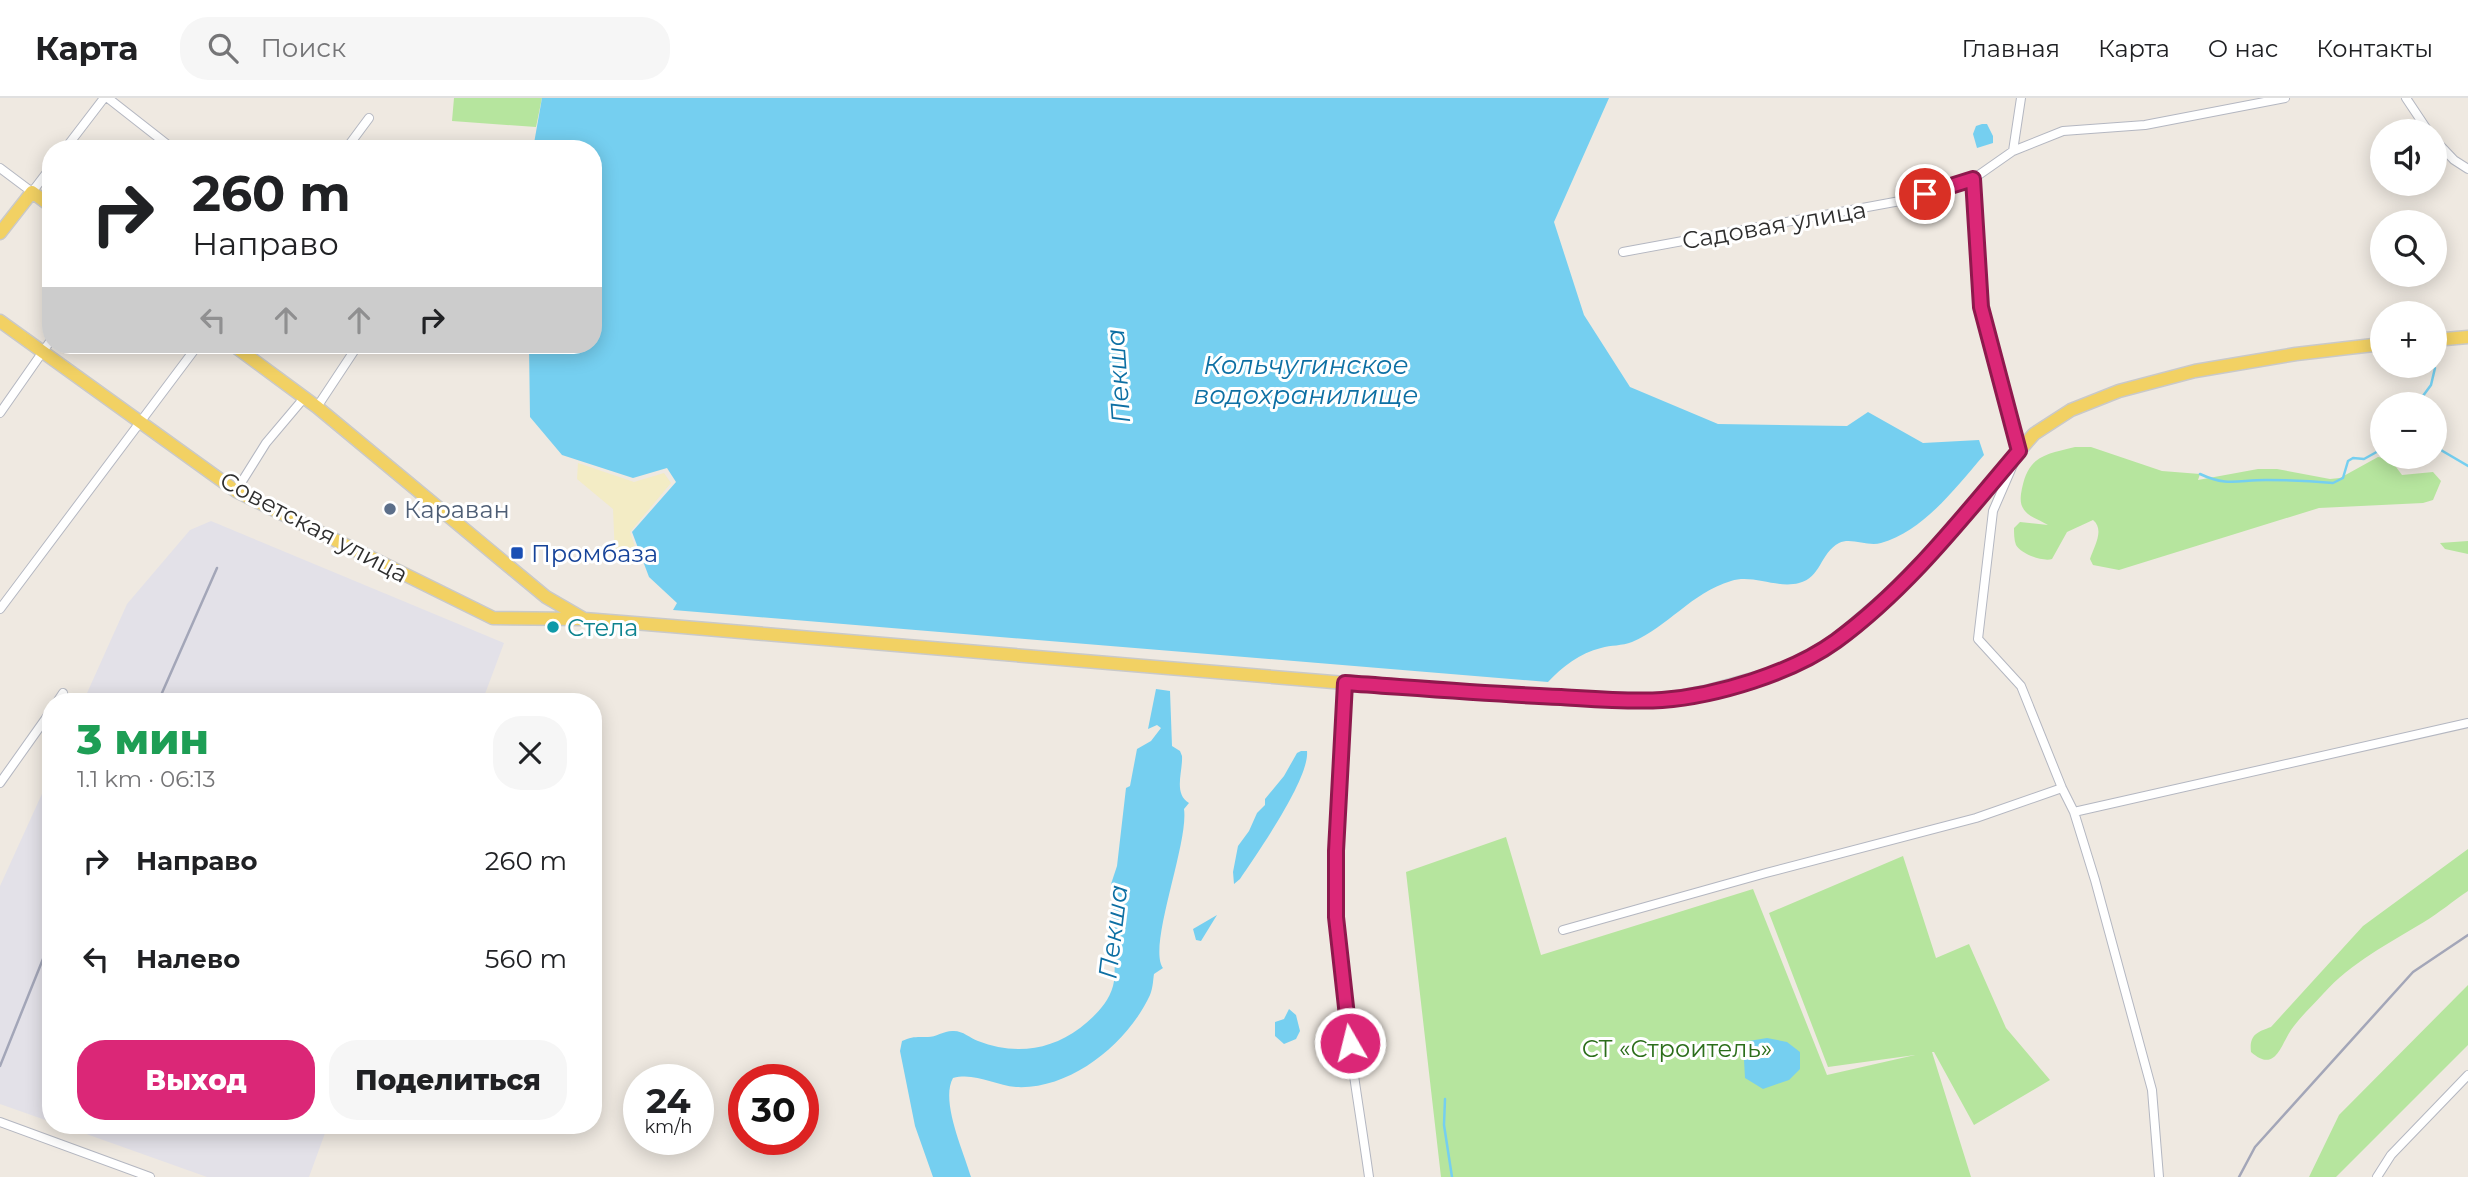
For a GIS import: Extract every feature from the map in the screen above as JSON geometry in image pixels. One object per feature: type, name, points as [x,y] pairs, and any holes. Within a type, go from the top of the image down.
[{"type":"main road","points":[[0,233],[32,192],[42,199]]},
{"type":"main road","name":"Советская улица","points":[[0,321],[42,352]]},
{"type":"main road","points":[[2447,339],[2468,337]]},
{"type":"main road","name":"Советская улица","points":[[45,354],[236,491],[493,618],[584,619],[1345,683],[1547,697],[1662,700],[1737,685],[1792,667],[1835,642],[1897,589],[2034,434],[2057,417],[2096,399],[2146,383],[2239,363],[2370,346]]},
{"type":"main road","points":[[245,354],[317,407],[546,597],[584,619]]},
{"type":"street","points":[[72,140],[106,98],[161,140]]},
{"type":"street","points":[[2013,150],[2021,98]]},
{"type":"street","name":"Садовая улица","points":[[1623,252],[1900,201],[1973,179],[2013,150],[2063,131],[2144,125],[2284,98]]},
{"type":"street","points":[[2406,98],[2420,119]]},
{"type":"street","points":[[352,140],[369,118]]},
{"type":"street","points":[[2447,153],[2468,169]]},
{"type":"street","points":[[0,167],[32,192],[42,179]]},
{"type":"street","points":[[1973,179],[1981,307],[2019,451],[1993,512],[1978,639],[2021,686],[2074,812],[2152,1090],[2158,1177]]},
{"type":"street","points":[[0,413],[42,352]]},
{"type":"street","points":[[0,609],[191,354]]},
{"type":"street","points":[[317,407],[352,354]]},
{"type":"street","points":[[236,491],[266,443],[304,398]]},
{"type":"street","points":[[1345,683],[1336,851],[1336,917],[1369,1177]]},
{"type":"street","points":[[2074,812],[2468,723]]},
{"type":"street","points":[[0,783],[42,724]]},
{"type":"street","points":[[1563,930],[1976,818],[2062,788]]},
{"type":"street","points":[[2377,1177],[2391,1155],[2468,1075]]},
{"type":"street","points":[[0,1122],[150,1177]]},
{"type":"shaded area","points":[[211,521],[504,643],[485,693],[87,693],[127,604],[190,530]]},
{"type":"shaded area","points":[[42,794],[42,1119],[0,1104],[0,886]]},
{"type":"shaded area","points":[[86,1134],[325,1134],[309,1177],[207,1177]]},
{"type":"green space","points":[[454,98],[542,98],[536,127],[452,121]]},
{"type":"green space","points":[[2075,447],[2091,447],[2162,471],[2200,474],[2198,480],[2258,469],[2340,478],[2370,461],[2370,469],[2398,469],[2402,475],[2433,472],[2441,481],[2433,500],[2423,503],[2319,508],[2119,570],[2093,565],[2090,559],[2098,528],[2093,520],[2067,532],[2052,559],[2032,557],[2016,545],[2014,528],[2020,522],[2048,525],[2028,514],[2022,505],[2021,494],[2027,472],[2032,465],[2038,459]]},
{"type":"green space","points":[[2468,541],[2468,554],[2445,549],[2440,543]]},
{"type":"green space","name":"СТ «Строитель»","points":[[1506,837],[1541,955],[1753,889],[1827,1075],[1915,1055],[1828,1067],[1769,913],[1903,856],[1936,958],[1969,944],[2006,1028],[2050,1080],[1974,1125],[1932,1052],[1971,1177],[1441,1177],[1406,872]]},
{"type":"green space","points":[[2468,849],[2468,891],[2346,972],[2298,1020],[2280,1050],[2271,1059],[2259,1058],[2251,1052],[2251,1042],[2255,1035],[2271,1027],[2363,926]]},
{"type":"green space","points":[[2468,985],[2468,1045],[2336,1177],[2309,1177],[2339,1115]]},
{"type":"sand","points":[[578,463],[634,482],[664,473],[671,483],[630,532],[640,561],[615,556],[613,509],[577,479]]},
{"type":"water","name":"Кольчугинское водохранилище","points":[[542,98],[1609,98],[1554,222],[1584,315],[1630,387],[1718,424],[1847,426],[1868,412],[1923,443],[1979,440],[1984,455],[1938,506],[1897,537],[1876,544],[1849,541],[1839,543],[1828,553],[1812,576],[1799,583],[1782,584],[1739,579],[1717,586],[1645,636],[1586,653],[1565,666],[1548,682],[673,610],[677,603],[649,577],[632,532],[676,482],[667,468],[633,478],[562,455],[530,417],[529,354],[602,354],[602,140],[535,140]]},
{"type":"water","points":[[1987,124],[1993,136],[1993,143],[1977,148],[1973,134],[1976,126]]},
{"type":"water","points":[[1156,689],[1170,691],[1172,746],[1180,751],[1182,756],[1180,788],[1184,799],[1189,803],[1184,809],[1181,845],[1160,939],[1163,968],[1154,974],[1150,995],[1128,1030],[1095,1060],[1077,1072],[1037,1086],[1016,1087],[977,1078],[953,1078],[949,1100],[951,1113],[971,1177],[933,1177],[915,1126],[900,1051],[902,1041],[954,1031],[1005,1048],[1044,1046],[1080,1028],[1100,1010],[1111,993],[1115,963],[1121,951],[1111,920],[1116,898],[1111,884],[1117,866],[1126,788],[1130,786],[1137,749],[1151,741],[1161,728],[1157,725],[1148,729]]},
{"type":"water","points":[[1301,751],[1307,751],[1306,763],[1292,797],[1240,879],[1234,884],[1233,872],[1238,846],[1257,813],[1265,805],[1265,799]]},
{"type":"water","points":[[1217,915],[1201,941],[1196,940],[1193,929]]},
{"type":"water","points":[[1289,1009],[1296,1015],[1300,1031],[1296,1039],[1284,1044],[1275,1036],[1275,1022],[1284,1019]]},
{"type":"water","points":[[1767,1038],[1787,1042],[1800,1052],[1800,1069],[1789,1080],[1763,1089],[1745,1078],[1743,1042]]},
{"type":"waterway","points":[[2426,392],[2433,378]]},
{"type":"waterway","points":[[2447,454],[2468,466]]},
{"type":"waterway","points":[[2200,474],[2226,482],[2275,480],[2333,483],[2343,478],[2348,461],[2370,456]]},
{"type":"waterway","points":[[1445,1099],[1444,1125],[1452,1177]]},
{"type":"railway","points":[[162,693],[217,568]]},
{"type":"railway","points":[[2239,1177],[2255,1147],[2413,972],[2468,935]]},
{"type":"railway","points":[[0,1066],[42,961]]},
{"type":"place","name":"Караван","points":[[390,509]]},
{"type":"place","name":"Промбаза","points":[[517,553]]},
{"type":"place","name":"Стела","points":[[553,627]]},
{"type":"route","points":[[1350,1043],[1336,917],[1336,851],[1345,683],[1547,697],[1662,700],[1737,685],[1792,667],[1835,642],[1897,589],[2019,451],[1981,307],[1973,179],[1925,194]]},
{"type":"water label","name":"Пекша","points":[[1118,376]]},
{"type":"water label","name":"Пекша","points":[[1113,932]]}]
